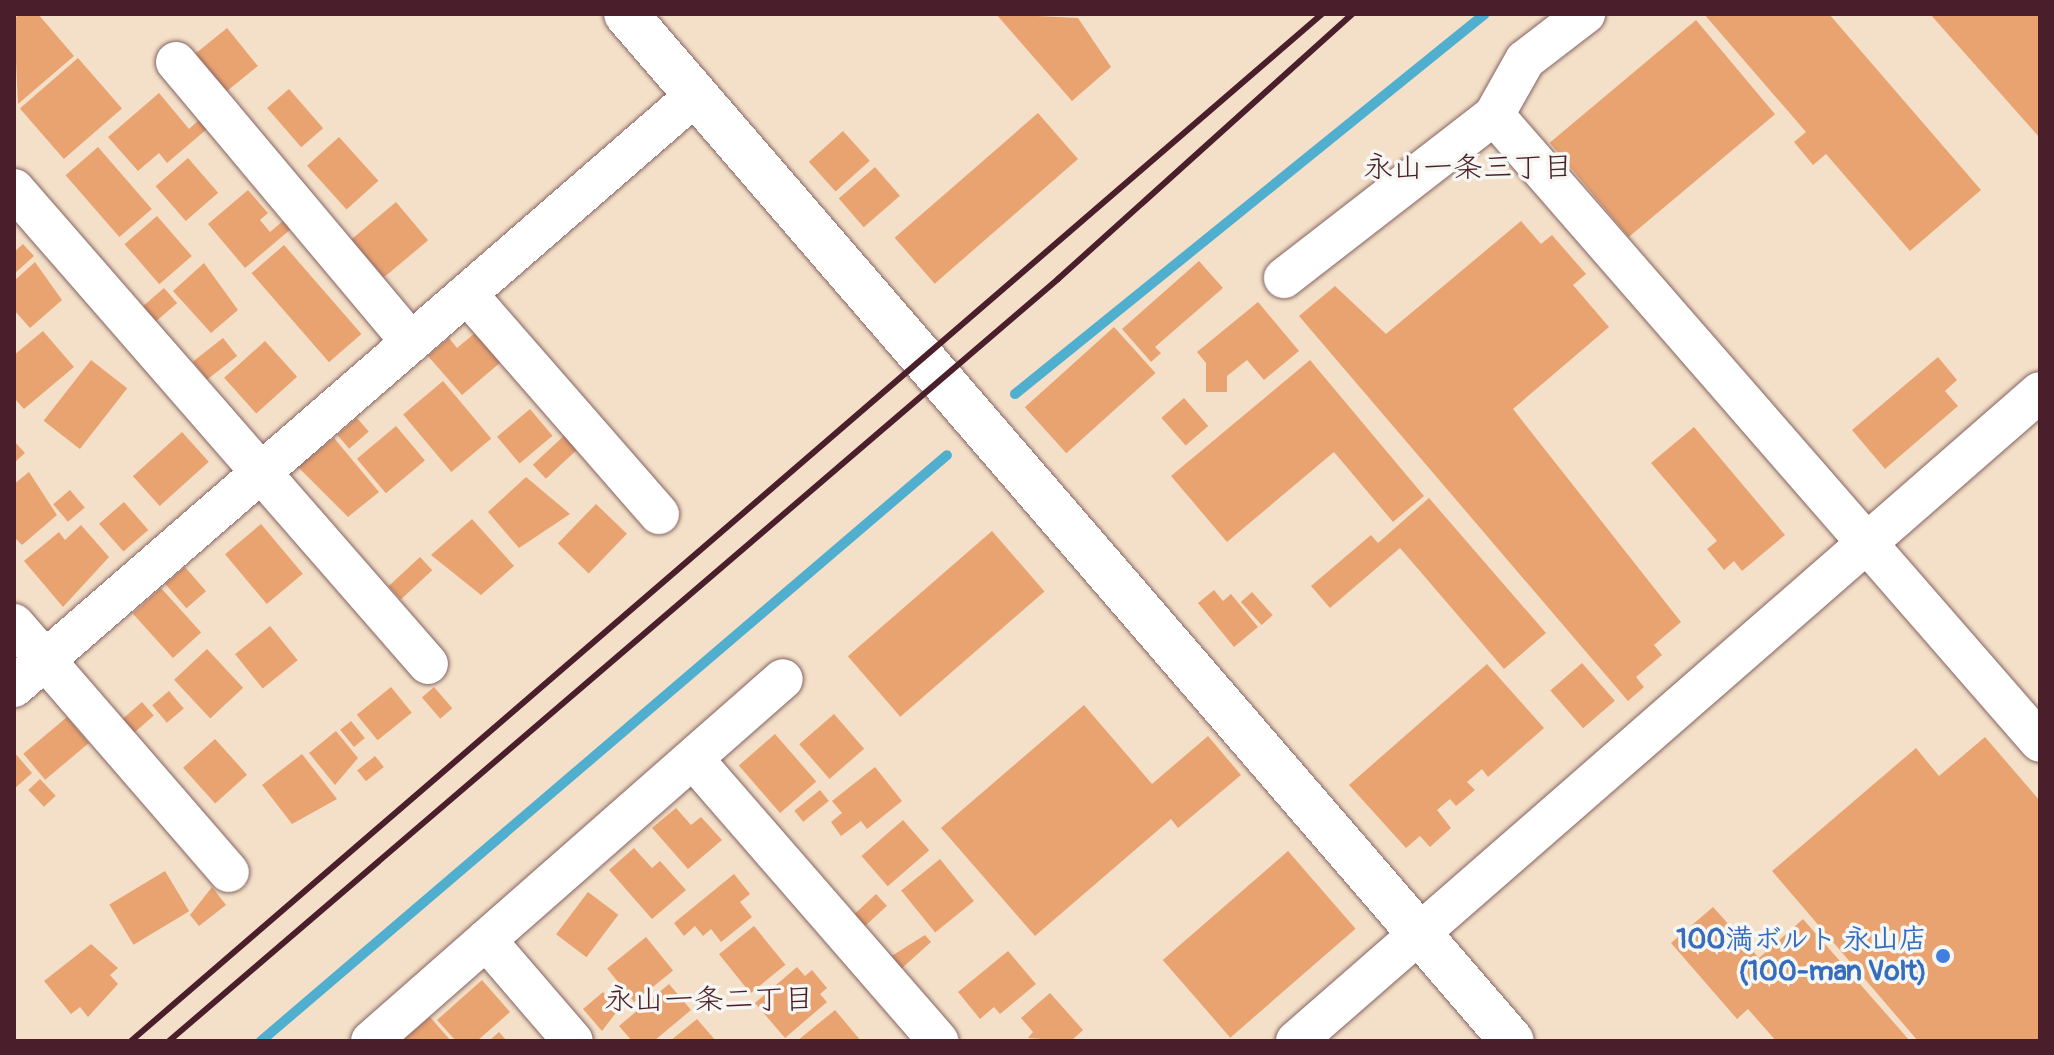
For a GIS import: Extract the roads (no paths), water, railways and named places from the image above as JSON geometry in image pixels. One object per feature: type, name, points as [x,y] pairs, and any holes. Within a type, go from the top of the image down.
[{"type":"street","points":[[626,14],[1512,1041]]},
{"type":"street","points":[[1284,278],[1494,115],[1525,60],[1585,14]]},
{"type":"street","points":[[176,62],[411,342]]},
{"type":"street","points":[[14,687],[697,94]]},
{"type":"street","points":[[1494,115],[1869,541],[2040,742]]},
{"type":"street","points":[[14,189],[258,475],[428,664]]},
{"type":"street","points":[[467,294],[659,514]]},
{"type":"street","points":[[1296,1041],[2040,392]]},
{"type":"street","points":[[14,624],[229,872]]},
{"type":"street","points":[[371,1041],[695,761],[783,679]]},
{"type":"street","points":[[695,761],[938,1041]]},
{"type":"street","points":[[486,940],[573,1041]]},
{"type":"waterway","points":[[1015,394],[1485,14]]},
{"type":"waterway","points":[[261,1041],[947,455]]},
{"type":"railway","points":[[131,1041],[1322,14]]},
{"type":"railway","points":[[169,1041],[1058,279],[1352,14]]},
{"type":"place","name":"100満ボルト 永山店 (100-man Volt)","points":[[1943,956]]},
{"type":"district","name":"永山一条三丁目","points":[[1468,168]]},
{"type":"district","name":"永山一条二丁目","points":[[709,1000]]}]
